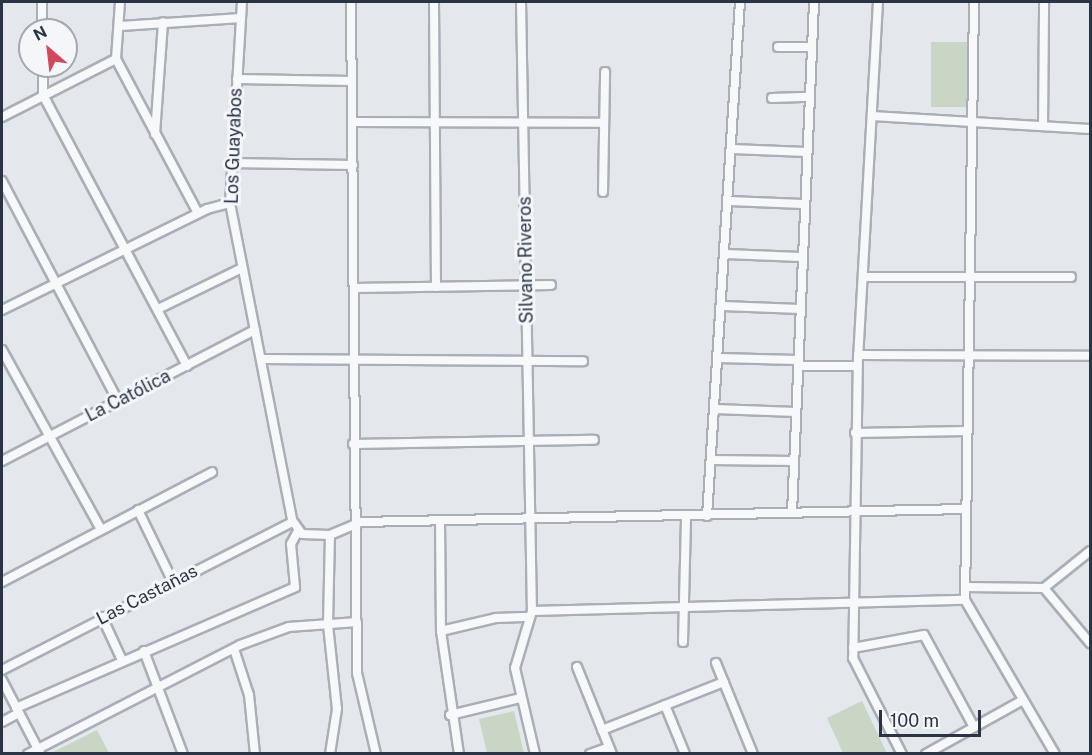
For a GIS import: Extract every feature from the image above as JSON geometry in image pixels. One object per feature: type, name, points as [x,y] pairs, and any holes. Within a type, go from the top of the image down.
[{"type":"street","points":[[42,2],[42,18]]},
{"type":"street","points":[[120,2],[121,26],[116,59],[198,213]]},
{"type":"street","name":"Los Guayabos","points":[[242,2],[230,203],[293,522],[298,531]]},
{"type":"street","points":[[351,2],[354,288],[353,525],[357,673],[376,753]]},
{"type":"street","points":[[434,2],[436,287]]},
{"type":"street","name":"Silvano Riveros","points":[[521,2],[525,123],[528,518],[531,614],[515,668],[535,753]]},
{"type":"street","points":[[707,516],[723,306],[740,2]]},
{"type":"street","points":[[792,513],[800,256],[814,2]]},
{"type":"street","points":[[878,2],[865,277],[857,366],[851,603],[855,667],[902,753]]},
{"type":"street","points":[[974,2],[965,600],[1054,753]]},
{"type":"street","points":[[1043,126],[1044,2]]},
{"type":"street","points":[[121,26],[241,18]]},
{"type":"street","points":[[155,134],[163,22]]},
{"type":"street","points":[[778,47],[811,47]]},
{"type":"street","points":[[2,117],[116,59]]},
{"type":"street","points":[[603,192],[605,72]]},
{"type":"street","points":[[43,78],[43,95],[128,248],[188,366]]},
{"type":"street","points":[[237,79],[351,81]]},
{"type":"street","points":[[772,98],[809,97]]},
{"type":"street","points":[[872,116],[1090,129]]},
{"type":"street","points":[[353,122],[603,123]]},
{"type":"street","points":[[732,149],[806,152]]},
{"type":"street","points":[[231,163],[353,165]]},
{"type":"street","points":[[2,181],[118,401]]},
{"type":"street","points":[[729,201],[803,204]]},
{"type":"street","points":[[2,310],[198,213],[230,203]]},
{"type":"street","points":[[726,255],[800,256]]},
{"type":"street","points":[[158,309],[242,268]]},
{"type":"street","points":[[865,277],[1071,277]]},
{"type":"street","points":[[354,288],[550,285]]},
{"type":"street","points":[[723,306],[800,309]]},
{"type":"street","name":"La Católica","points":[[2,461],[255,330]]},
{"type":"street","points":[[2,350],[101,529]]},
{"type":"street","points":[[858,355],[1090,356]]},
{"type":"street","points":[[719,358],[857,366]]},
{"type":"street","points":[[261,359],[354,362],[583,361]]},
{"type":"street","points":[[715,409],[796,412]]},
{"type":"street","points":[[855,433],[966,431]]},
{"type":"street","points":[[353,444],[594,440]]},
{"type":"street","points":[[711,460],[794,461]]},
{"type":"street","points":[[2,582],[212,472]]},
{"type":"street","points":[[2,722],[17,710],[122,660],[296,587],[291,544],[298,531],[330,535],[353,525],[440,520],[966,509]]},
{"type":"street","points":[[138,510],[173,582]]},
{"type":"street","points":[[683,642],[686,516]]},
{"type":"street","points":[[440,520],[441,631],[450,715],[459,753]]},
{"type":"street","name":"Las Castañas","points":[[2,670],[102,617],[293,522]]},
{"type":"street","points":[[330,535],[328,625],[337,709],[330,753]]},
{"type":"street","points":[[966,587],[1044,588],[1090,550]]},
{"type":"street","points":[[1044,588],[1090,643]]},
{"type":"street","points":[[441,631],[496,618],[531,614],[965,600]]},
{"type":"street","points":[[102,617],[122,660]]},
{"type":"street","points":[[28,753],[39,751],[160,687],[235,652],[240,645],[289,627],[357,622]]},
{"type":"street","points":[[853,648],[924,635],[974,727]]},
{"type":"street","points":[[144,651],[160,687],[183,753]]},
{"type":"street","points":[[235,652],[249,694],[255,753]]},
{"type":"street","points":[[716,663],[753,753]]},
{"type":"street","points":[[577,667],[610,750],[590,753]]},
{"type":"street","points":[[2,680],[39,751]]},
{"type":"street","points":[[602,730],[724,682]]},
{"type":"street","points":[[450,715],[521,698]]},
{"type":"street","points":[[926,753],[1023,700]]},
{"type":"street","points":[[665,705],[685,753]]},
{"type":"green space","points":[[931,42],[967,42],[967,107],[931,107]]},
{"type":"green space","points":[[862,701],[887,753],[843,753],[827,718]]},
{"type":"green space","points":[[514,711],[524,753],[487,753],[479,719]]},
{"type":"green space","points":[[97,730],[109,753],[53,752]]}]
